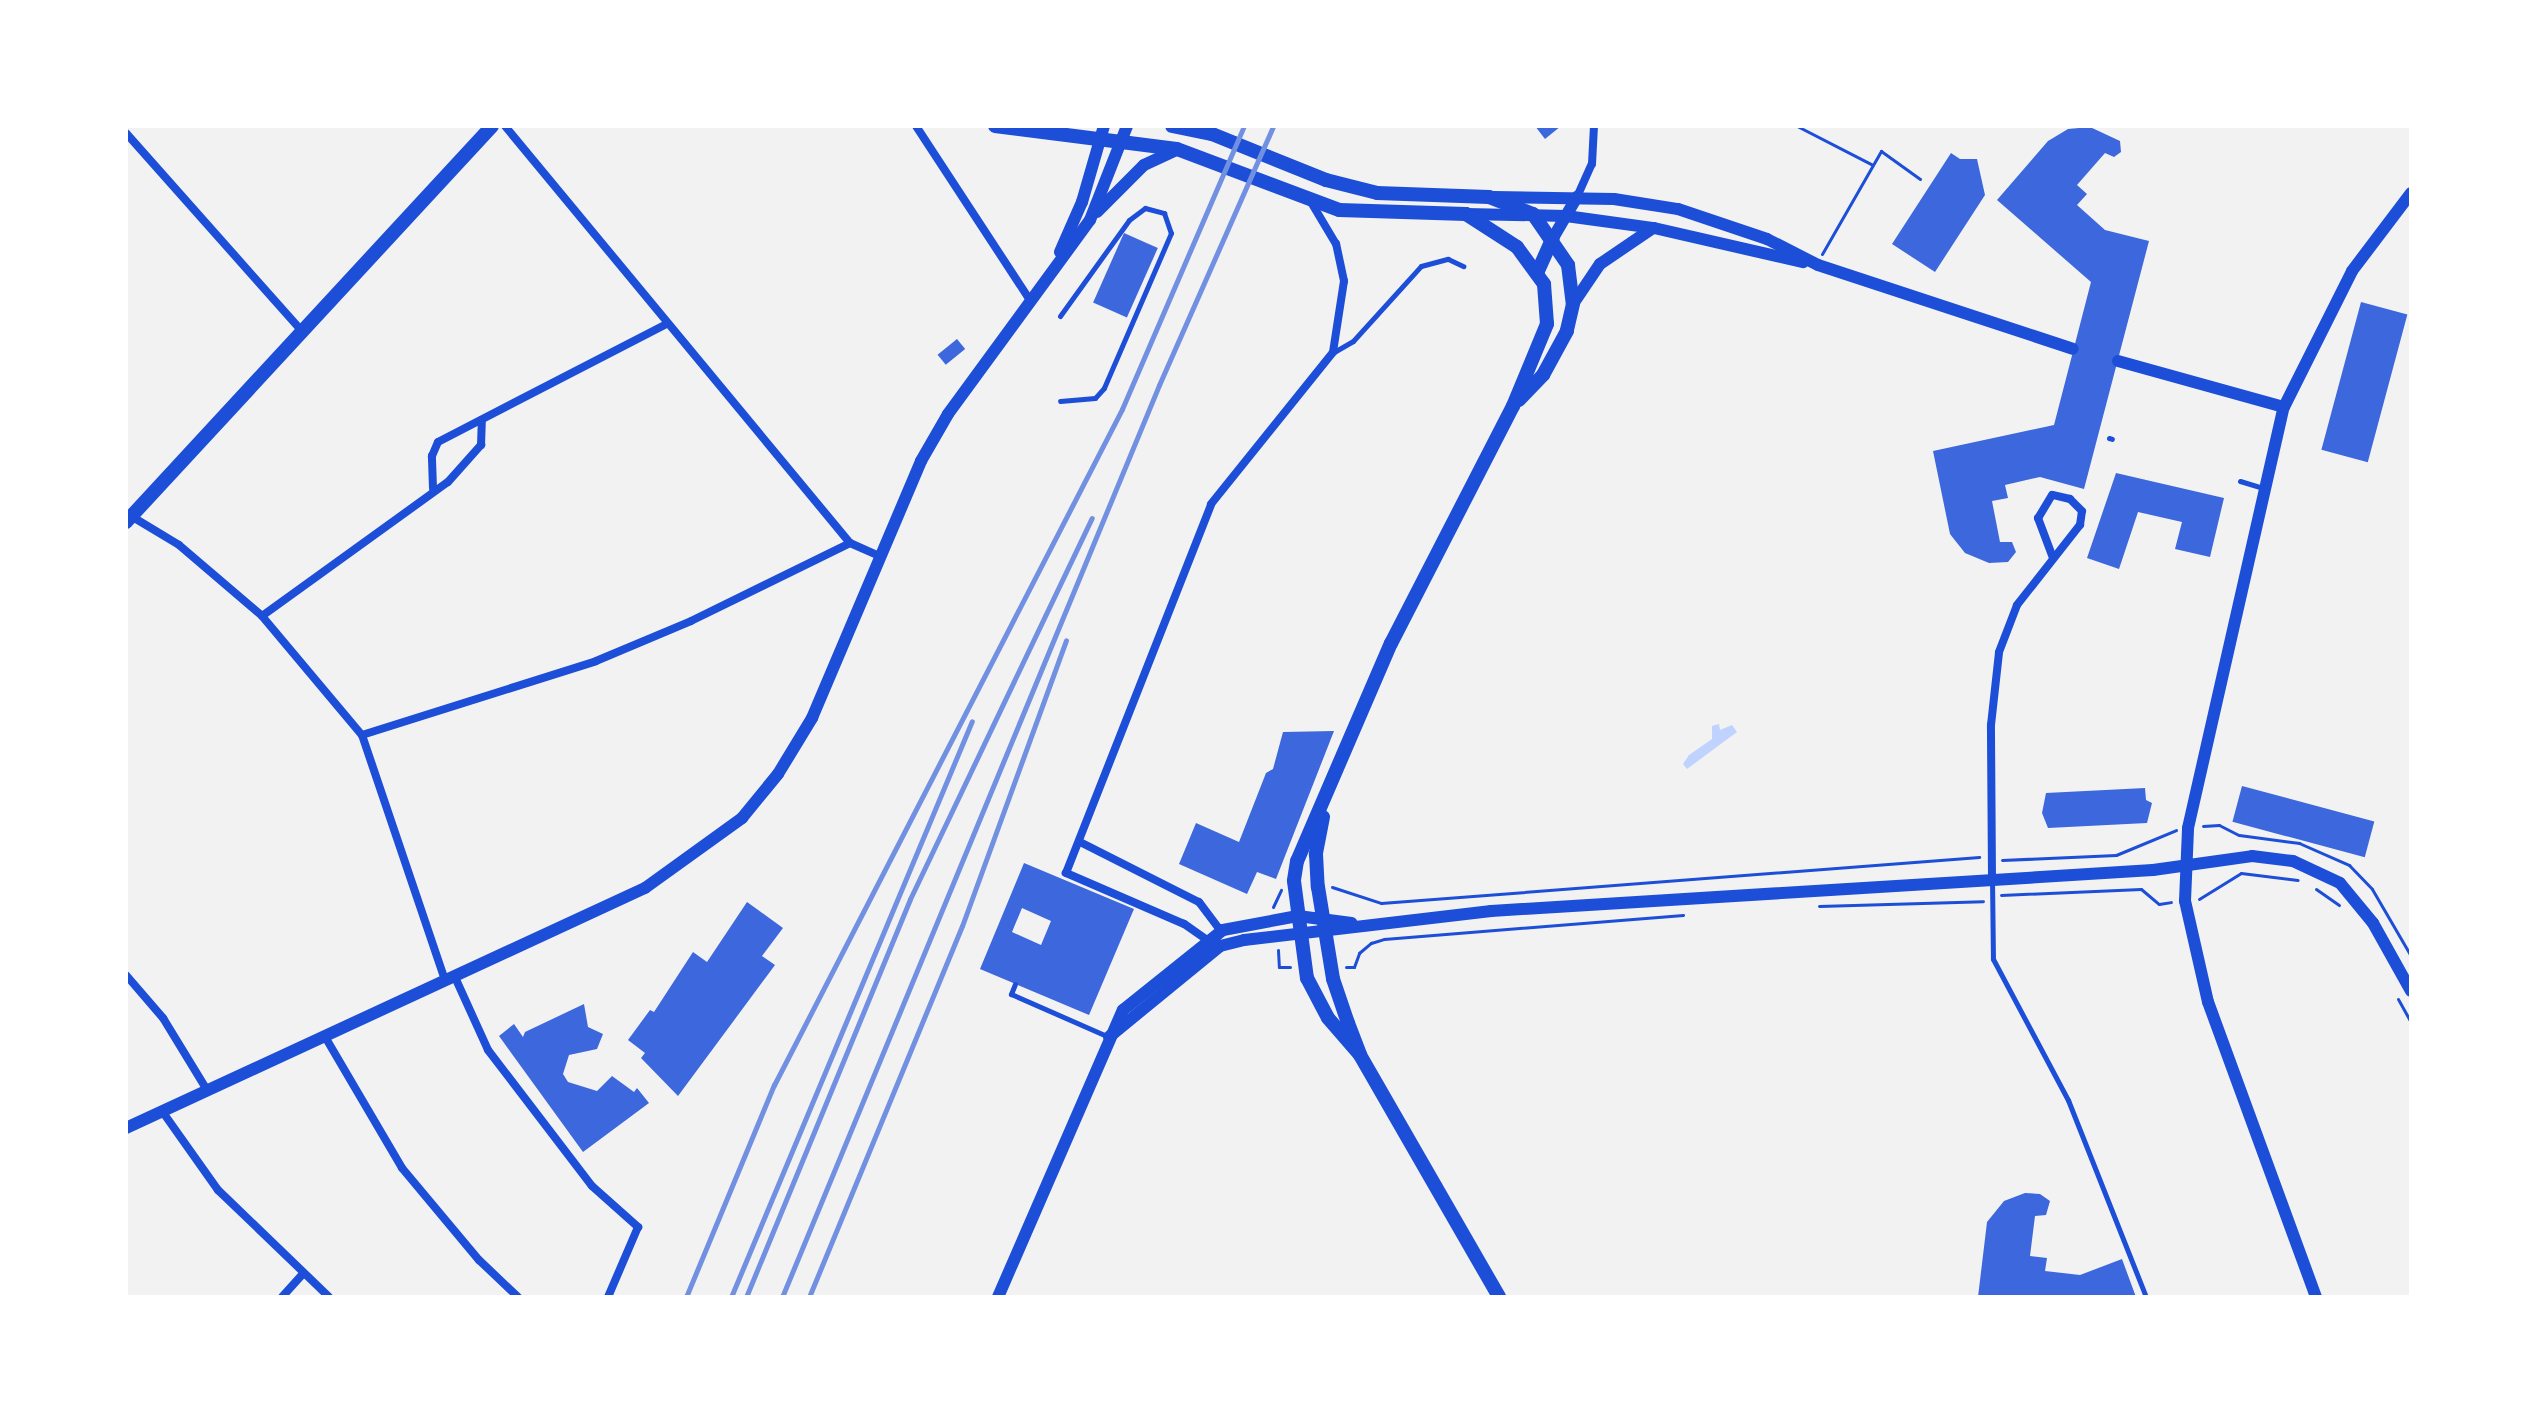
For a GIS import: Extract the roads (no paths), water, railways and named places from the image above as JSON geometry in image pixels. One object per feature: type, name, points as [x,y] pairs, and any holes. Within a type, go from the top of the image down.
[{"type":"main road","points":[[128,517],[492,126]]},
{"type":"main road","points":[[995,126],[1103,132],[1123,142],[1177,149],[1311,202],[1365,215],[1466,214],[1517,247],[1538,271],[1548,303],[1547,324],[1513,406],[1391,643],[1326,803],[1297,861],[1298,916],[1307,978],[1316,998],[1360,1055],[1499,1297]]},
{"type":"main road","points":[[1172,126],[1208,130],[1326,180],[1377,193],[1489,197],[1533,214],[1553,238],[1568,265],[1573,304],[1567,331],[1543,375],[1513,406]]},
{"type":"main road","points":[[1538,271],[1553,238]]},
{"type":"main road","points":[[1326,803],[1316,854],[1325,934],[1333,979],[1360,1055]]},
{"type":"street","points":[[134,126],[126,132],[302,331]]},
{"type":"street","points":[[505,126],[665,325],[850,543],[877,555]]},
{"type":"street","points":[[916,126],[1029,299]]},
{"type":"street","points":[[1090,220],[1127,126]]},
{"type":"street","points":[[1553,238],[1592,164],[1594,126]]},
{"type":"street","points":[[1059,255],[1103,132]]},
{"type":"street","points":[[126,1128],[645,888],[742,818],[805,733],[877,555],[948,414],[1059,255],[1144,165],[1177,149]]},
{"type":"street","points":[[2316,1297],[2208,1002],[2185,901],[2186,863],[2206,730],[2267,490],[2284,407],[2352,271],[2411,193]]},
{"type":"street","points":[[1489,197],[1577,197],[1704,216],[1818,265],[2073,349]]},
{"type":"street","points":[[1311,202],[1336,244],[1344,281],[1333,352],[1211,504],[1065,876],[1184,924],[1206,941],[1220,946],[1325,934],[1355,924],[2252,856],[2318,869],[2357,900],[2411,991]]},
{"type":"street","points":[[1466,214],[1566,216],[1654,228],[1818,265]]},
{"type":"street","points":[[1573,304],[1600,264],[1654,228]]},
{"type":"street","points":[[433,488],[435,445],[665,325]]},
{"type":"street","points":[[2118,361],[2284,407]]},
{"type":"street","points":[[262,616],[415,507],[433,488],[448,482],[481,445],[482,420]]},
{"type":"street","points":[[1992,878],[1991,725],[1999,652],[2017,605],[2080,525],[2082,511],[2070,499],[2052,495],[2038,518],[2053,558]]},
{"type":"street","points":[[128,517],[179,545],[262,616],[362,735],[450,978],[488,1050],[592,1186],[638,1227],[608,1297]]},
{"type":"street","points":[[362,735],[596,661],[691,621],[850,543]]},
{"type":"street","points":[[1080,842],[1199,902],[1223,930]]},
{"type":"street","points":[[998,1297],[1109,1037],[1129,1004],[1223,930],[1273,918],[1298,916],[1323,917],[1355,924]]},
{"type":"street","points":[[1109,1037],[1220,946],[1223,930]]},
{"type":"street","points":[[126,975],[163,1018],[207,1090]]},
{"type":"street","points":[[324,1035],[402,1168],[479,1260],[518,1297]]},
{"type":"street","points":[[162,1111],[218,1190],[302,1275],[329,1297]]},
{"type":"street","points":[[282,1297],[302,1275]]},
{"type":"lane","points":[[1060,316],[1129,220],[1145,208],[1164,213],[1171,233],[1104,388],[1095,398],[1060,401]]},
{"type":"lane","points":[[1333,352],[1353,341],[1421,266],[1448,259],[1463,266]]},
{"type":"lane","points":[[2240,481],[2267,490]]},
{"type":"lane","points":[[1992,878],[1990,900],[1995,965],[2068,1100],[2146,1297]]},
{"type":"lane","points":[[1015,984],[1011,994],[1109,1037]]},
{"type":"water","points":[[1719,724],[1720,730],[1732,725],[1737,732],[1687,769],[1683,764],[1689,755],[1712,739],[1712,726]]},
{"type":"railway","points":[[686,1297],[774,1085],[1122,409],[1244,126]]},
{"type":"railway","points":[[782,1297],[1159,385],[1273,126]]},
{"type":"railway","points":[[746,1297],[910,899],[1092,518]]},
{"type":"railway","points":[[809,1297],[962,926],[1066,640]]},
{"type":"railway","points":[[731,1297],[972,721]]}]
